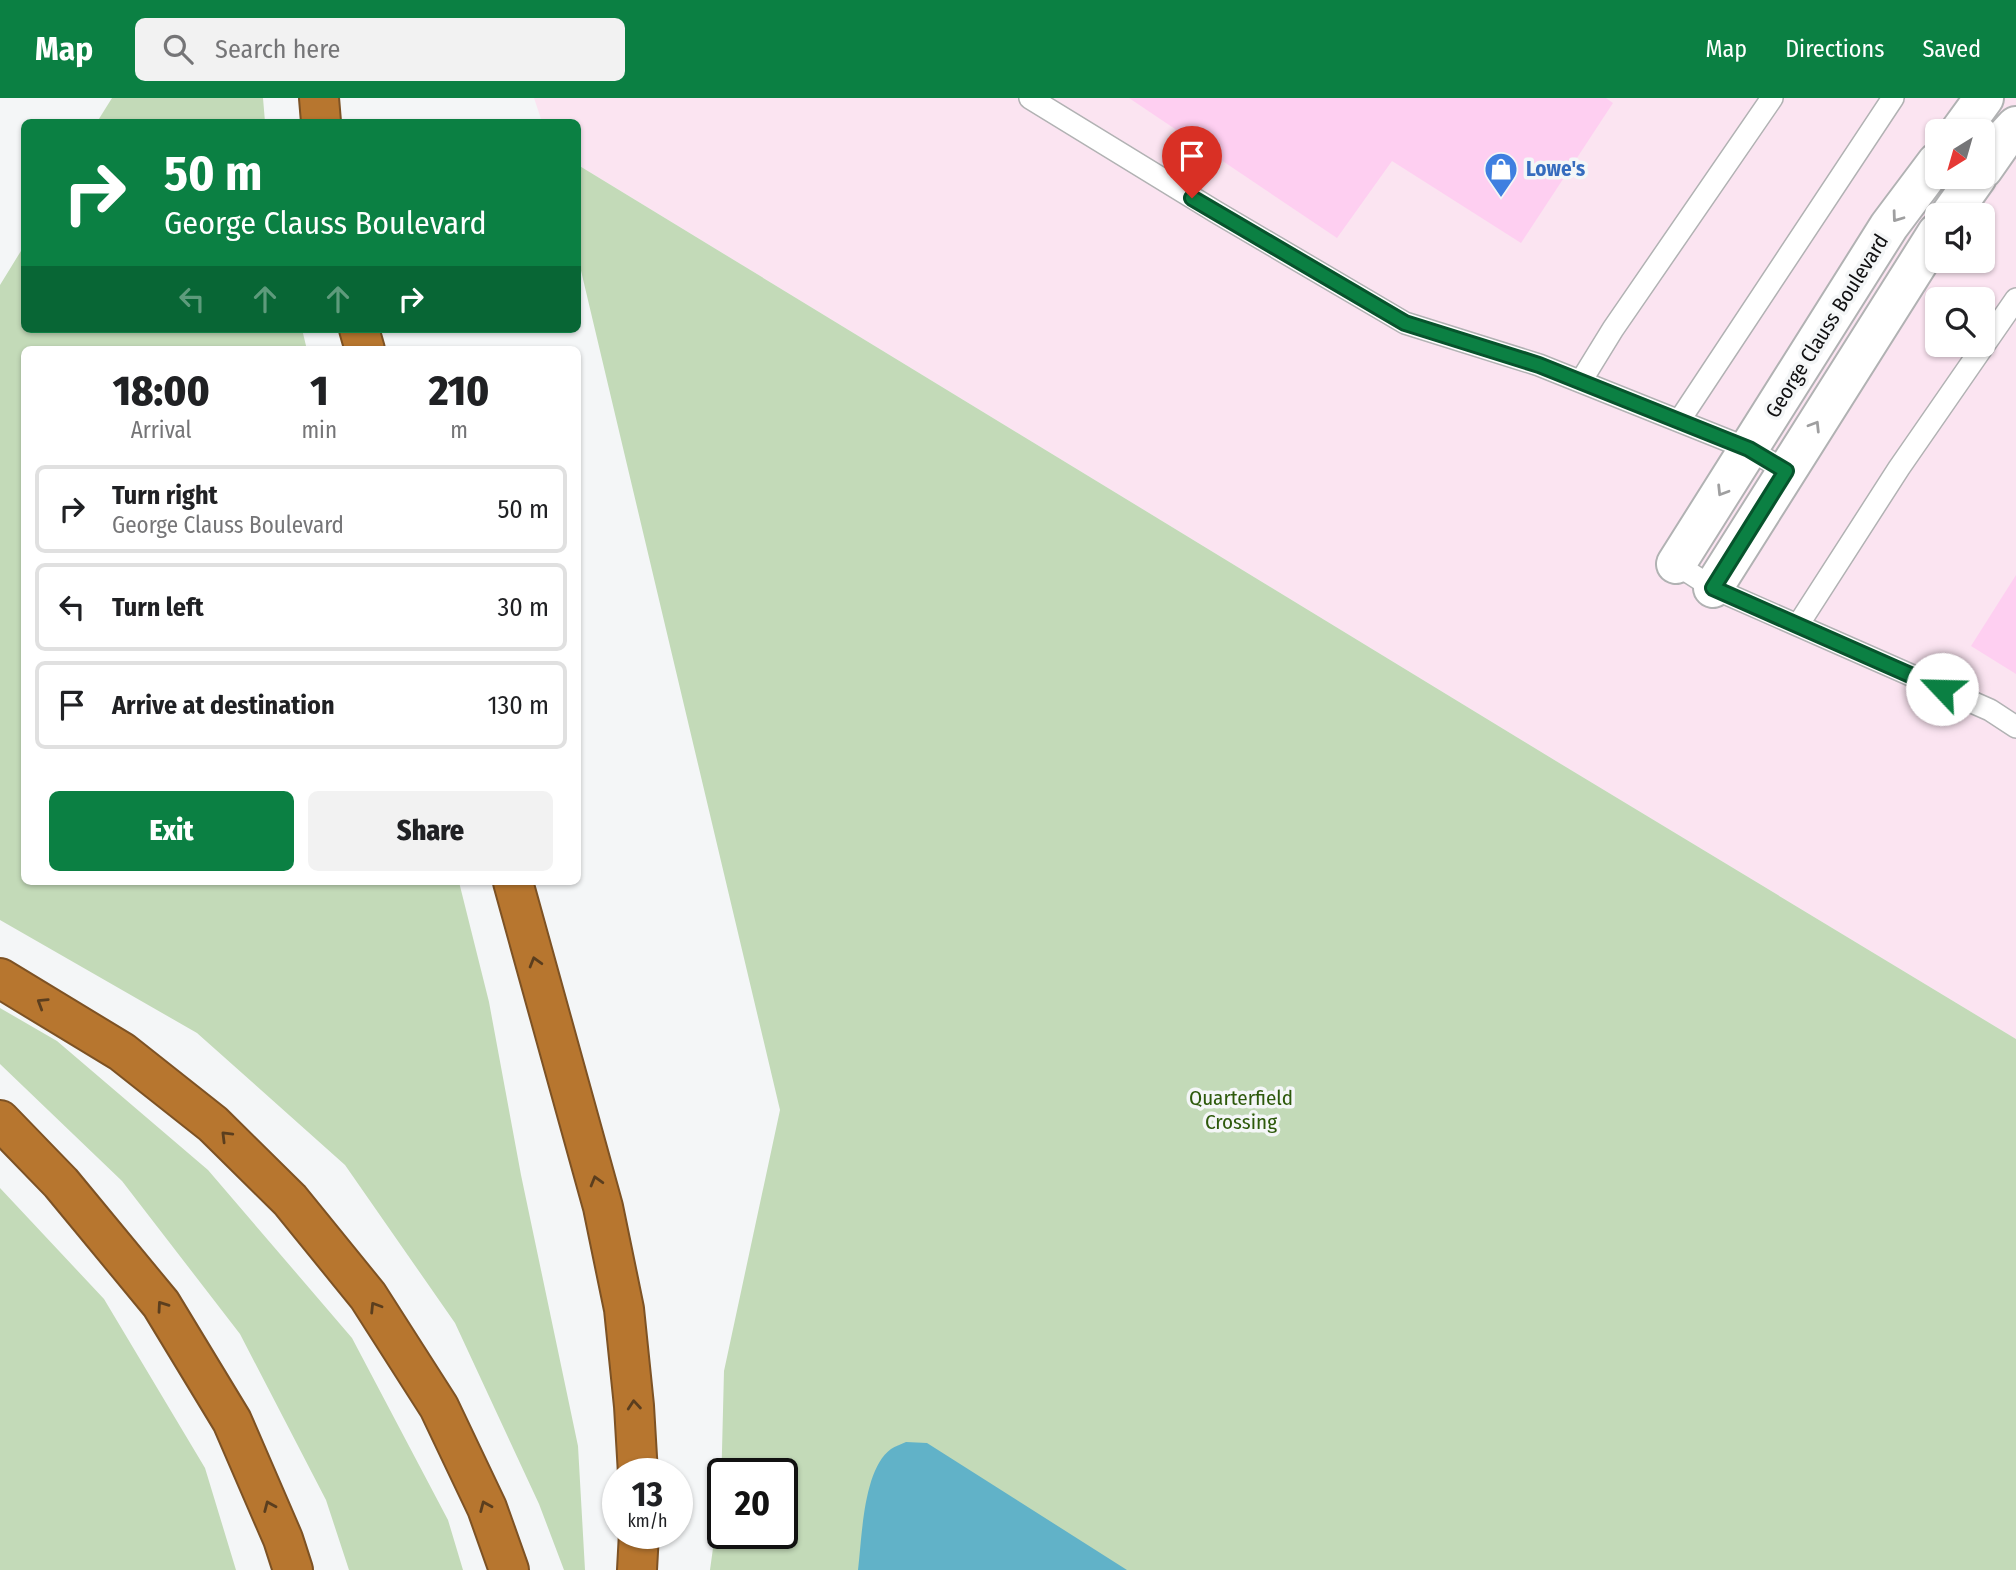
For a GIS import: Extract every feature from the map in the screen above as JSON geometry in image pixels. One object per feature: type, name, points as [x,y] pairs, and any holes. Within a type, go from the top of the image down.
[{"type":"highway","points":[[319,98],[321,119]]},
{"type":"highway","points":[[514,885],[603,1207],[624,1309],[637,1458]]},
{"type":"highway","points":[[0,978],[132,1060],[213,1124],[290,1199],[368,1296],[439,1407],[487,1508],[509,1570]]},
{"type":"highway","points":[[0,1120],[61,1183],[161,1304],[232,1421],[283,1539],[293,1570]]},
{"type":"highway","points":[[636,1570],[638,1549]]},
{"type":"street","points":[[1969,119],[1984,98]]},
{"type":"street","points":[[1995,152],[2016,126]]},
{"type":"street","name":"George Clauss Boulevard","points":[[1676,564],[1889,226],[1925,178]]},
{"type":"street","name":"George Clauss Boulevard","points":[[1713,588],[1925,252]]},
{"type":"lane","points":[[1030,98],[1405,323],[1581,381],[1749,449],[1786,471]]},
{"type":"lane","points":[[1581,381],[1613,329],[1772,98]]},
{"type":"lane","points":[[1679,421],[1893,98]]},
{"type":"lane","points":[[1798,625],[1899,467],[2016,299]]},
{"type":"lane","points":[[1676,564],[1713,588],[1990,710],[2016,727]]},
{"type":"shaded area","points":[[534,98],[2016,98],[2016,1039],[581,167],[581,119],[541,119]]},
{"type":"green space","points":[[112,98],[263,98],[265,119],[99,119]]},
{"type":"green space","name":"Quarterfield Crossing","points":[[581,167],[2016,1039],[2016,1570],[710,1570],[713,1549],[798,1549],[798,1458],[722,1458],[724,1371],[780,1110],[581,271]]},
{"type":"green space","points":[[21,251],[21,333],[303,333],[306,346],[21,346],[21,885],[460,885],[489,1002],[521,1175],[578,1446],[585,1570],[564,1570],[539,1504],[455,1323],[345,1165],[197,1033],[0,920],[0,285]]},
{"type":"green space","points":[[0,1008],[57,1041],[208,1170],[352,1338],[448,1520],[463,1570],[349,1570],[326,1500],[240,1334],[122,1181],[0,1064]]},
{"type":"green space","points":[[0,1188],[104,1299],[205,1468],[236,1570],[0,1570]]},
{"type":"water","points":[[906,1442],[927,1443],[1127,1570],[858,1570],[866,1505],[875,1472],[891,1449]]},
{"type":"building","name":"Lowe's","points":[[1129,98],[1606,98],[1613,103],[1521,243],[1392,161],[1337,238]]},
{"type":"building","points":[[2016,575],[2016,674],[1971,646]]},
{"type":"place","name":"Lowe's","points":[[1501,199]]},
{"type":"route","points":[[1192,198],[1405,323],[1539,365],[1749,449],[1786,471],[1713,588],[1942,689]]}]
